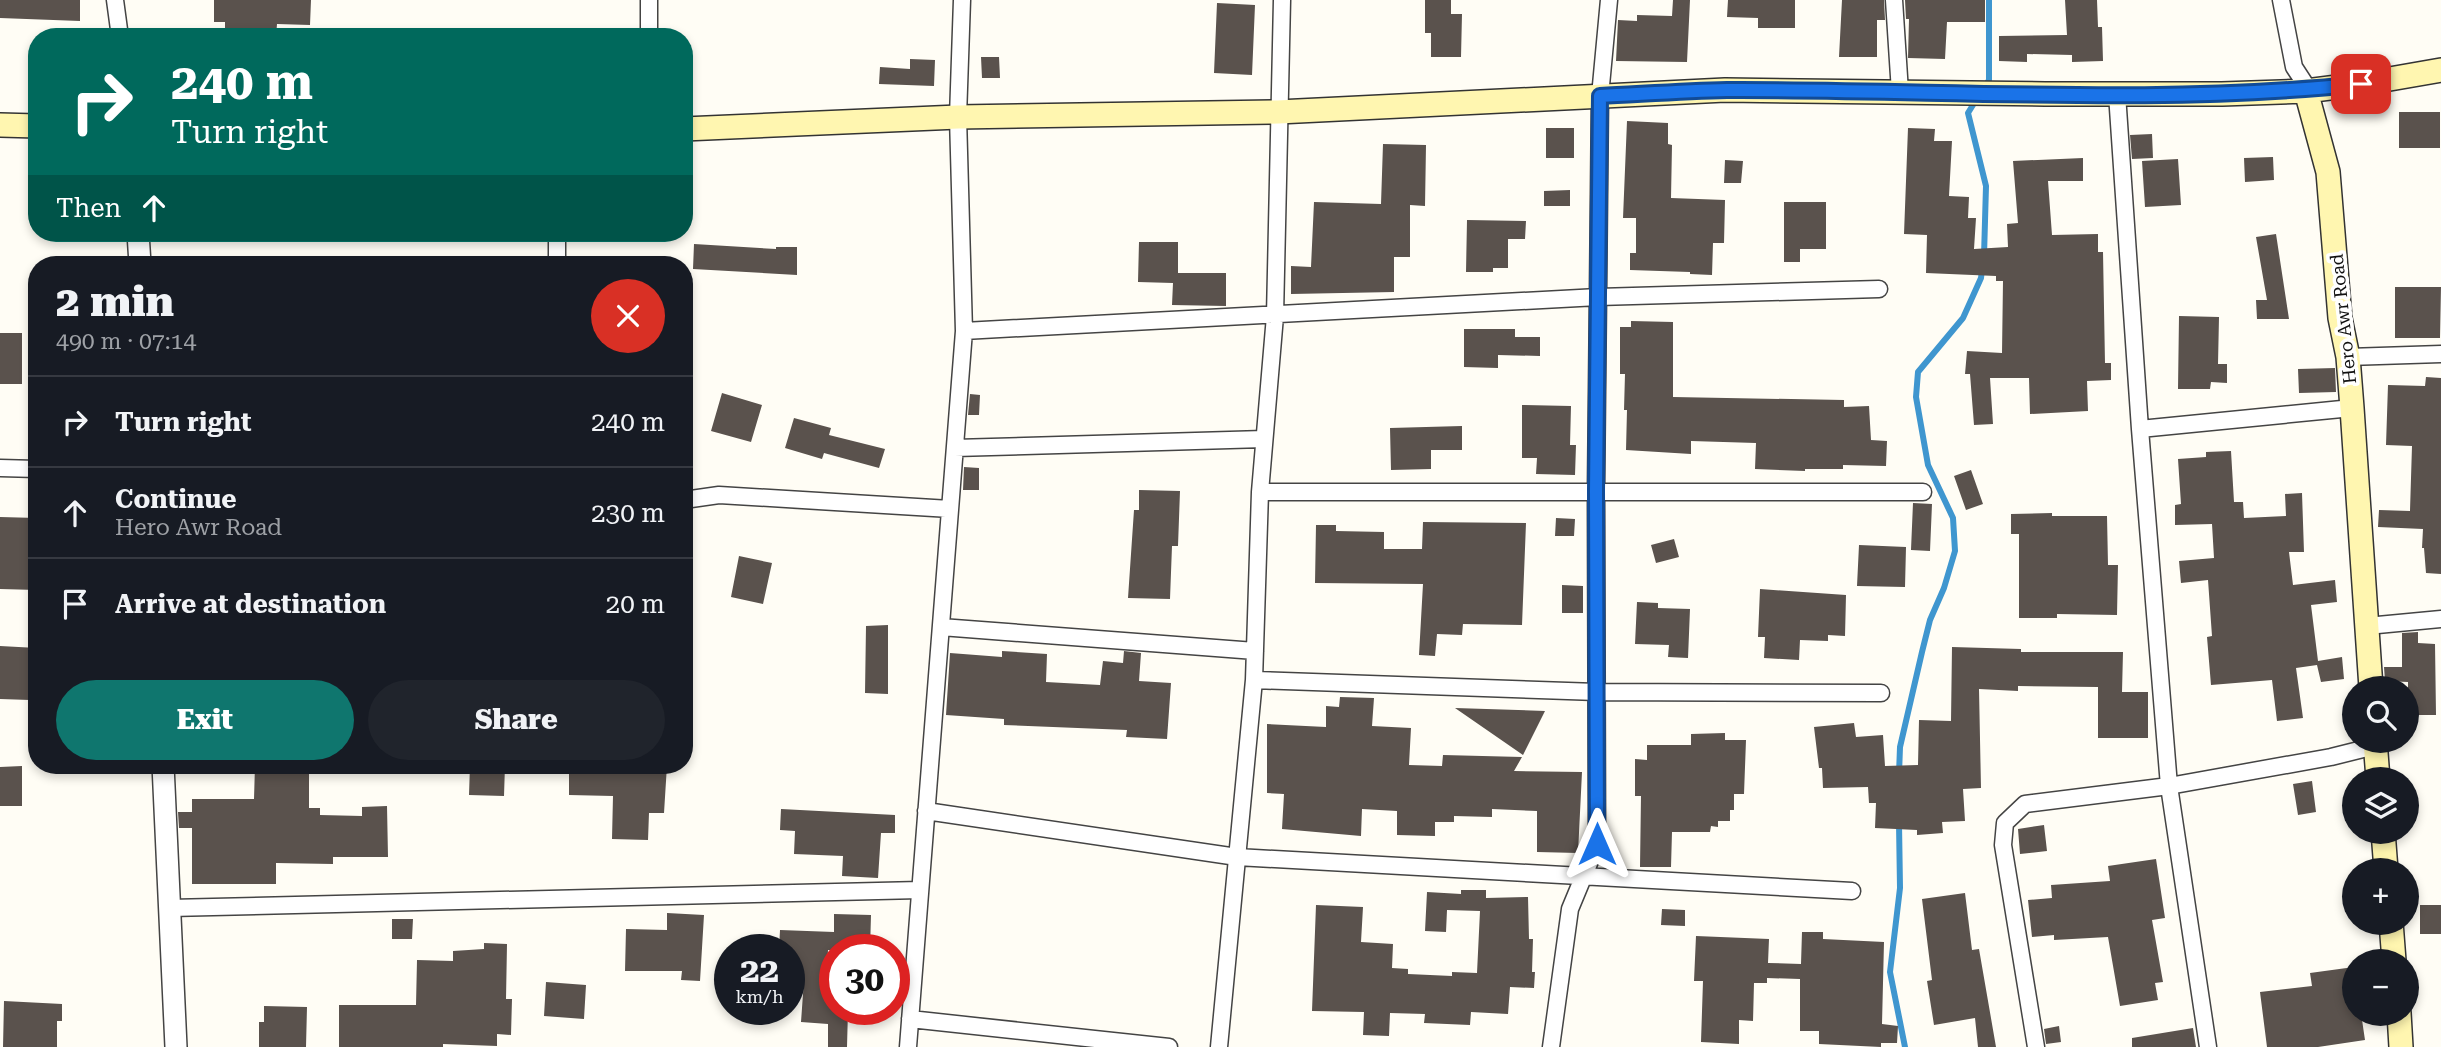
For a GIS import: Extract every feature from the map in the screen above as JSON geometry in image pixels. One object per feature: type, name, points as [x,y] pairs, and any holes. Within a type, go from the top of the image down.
[{"type":"main road","points":[[693,129],[958,117],[1278,112],[1725,90],[2117,94],[2307,90],[2441,70]]},
{"type":"main road","name":"Hero Awr Road","points":[[2307,90],[2328,172],[2340,318],[2352,408],[2370,676]]},
{"type":"main road","points":[[0,125],[28,126]]},
{"type":"main road","points":[[2400,1026],[2401,1047]]},
{"type":"street","points":[[114,0],[119,28]]},
{"type":"street","points":[[649,0],[649,28]]},
{"type":"street","points":[[962,0],[958,117],[964,331],[910,1019],[1169,1047]]},
{"type":"street","points":[[1219,1047],[1254,680],[1260,492],[1275,316],[1282,0]]},
{"type":"street","points":[[1551,1047],[1570,909],[1597,844],[1596,491],[1600,96],[1609,0]]},
{"type":"street","points":[[1894,0],[1900,93]]},
{"type":"street","points":[[2281,0],[2294,67],[2307,90]]},
{"type":"street","points":[[2117,94],[2140,429],[2169,786],[2208,1047]]},
{"type":"street","points":[[964,331],[1598,297],[1879,289]]},
{"type":"street","points":[[2347,357],[2441,354]]},
{"type":"street","points":[[2140,429],[2352,408]]},
{"type":"street","points":[[955,448],[1264,439]]},
{"type":"street","points":[[0,468],[28,469]]},
{"type":"street","points":[[1260,492],[1923,492]]},
{"type":"street","points":[[693,499],[719,495],[950,509]]},
{"type":"street","points":[[2367,626],[2441,619]]},
{"type":"street","points":[[941,626],[1255,651]]},
{"type":"street","points":[[1254,680],[1597,692],[1881,693]]},
{"type":"street","points":[[2036,1047],[2003,845],[2005,823],[2025,804],[2169,786],[2344,753]]},
{"type":"street","points":[[163,774],[176,1047]]},
{"type":"street","points":[[926,811],[1237,856],[1852,891]]},
{"type":"street","points":[[170,908],[920,890]]},
{"type":"street","points":[[908,1047],[910,1025]]},
{"type":"building","points":[[0,0],[80,0],[80,21],[0,18]]},
{"type":"building","points":[[214,0],[311,0],[310,25],[277,24],[277,28],[225,28],[225,22],[214,22]]},
{"type":"building","points":[[1425,0],[1451,0],[1451,14],[1462,14],[1461,57],[1431,57],[1431,33],[1425,33]]},
{"type":"building","points":[[1673,0],[1690,0],[1687,62],[1616,61],[1618,20],[1637,21],[1637,15],[1672,16]]},
{"type":"building","points":[[1728,0],[1795,0],[1795,28],[1758,28],[1758,18],[1727,17]]},
{"type":"building","points":[[1842,0],[1884,0],[1885,20],[1877,20],[1877,57],[1839,57]]},
{"type":"building","points":[[1905,0],[1985,0],[1985,22],[1947,22],[1945,59],[1908,58],[1909,19],[1906,19]]},
{"type":"building","points":[[2065,0],[2097,0],[2098,27],[2102,27],[2103,61],[2072,62],[2072,55],[2027,54],[2027,62],[1999,61],[1999,36],[2067,35]]},
{"type":"building","points":[[1217,3],[1255,5],[1252,75],[1214,73]]},
{"type":"building","points":[[981,57],[999,57],[1000,78],[982,78]]},
{"type":"building","points":[[910,59],[935,60],[934,86],[879,84],[880,67],[910,69]]},
{"type":"building","points":[[2399,112],[2440,112],[2440,148],[2399,148]]},
{"type":"building","points":[[1627,121],[1668,123],[1668,144],[1672,145],[1671,198],[1725,200],[1724,243],[1713,243],[1712,275],[1630,270],[1630,253],[1636,253],[1636,218],[1623,218]]},
{"type":"building","points":[[1546,128],[1574,128],[1574,158],[1546,158]]},
{"type":"building","points":[[1908,128],[1935,129],[1934,141],[1952,141],[1949,196],[1969,197],[1968,218],[1976,218],[1974,249],[2008,247],[2007,224],[2018,223],[2013,161],[2083,158],[2083,181],[2048,181],[2052,235],[2098,234],[2098,252],[2103,252],[2105,363],[2111,363],[2111,380],[2087,381],[2088,411],[2030,414],[2029,378],[1990,378],[1993,424],[1974,425],[1970,374],[1965,374],[1967,351],[2002,353],[2003,281],[1996,281],[1996,276],[1926,273],[1927,235],[1904,234]]},
{"type":"building","points":[[2152,134],[2153,158],[2132,159],[2130,135]]},
{"type":"building","points":[[1383,144],[1426,145],[1425,206],[1410,205],[1410,257],[1394,257],[1394,292],[1291,294],[1291,266],[1311,267],[1314,202],[1381,204]]},
{"type":"building","points":[[2273,157],[2274,180],[2245,182],[2244,158]]},
{"type":"building","points":[[2178,159],[2181,205],[2145,207],[2142,161]]},
{"type":"building","points":[[1725,160],[1743,161],[1741,183],[1724,183]]},
{"type":"building","points":[[1570,190],[1570,206],[1544,206],[1544,191]]},
{"type":"building","points":[[1784,202],[1826,202],[1826,249],[1800,249],[1800,262],[1784,262]]},
{"type":"building","points":[[1467,220],[1526,221],[1525,239],[1508,239],[1508,268],[1493,268],[1493,272],[1466,272]]},
{"type":"building","points":[[2276,234],[2289,319],[2257,319],[2256,300],[2267,300],[2256,237]]},
{"type":"building","points":[[1139,242],[1178,242],[1178,273],[1226,273],[1226,306],[1172,305],[1173,283],[1138,282]]},
{"type":"building","points":[[694,244],[776,249],[797,247],[797,275],[693,269]]},
{"type":"building","points":[[2395,287],[2441,287],[2440,338],[2395,338]]},
{"type":"building","points":[[2179,316],[2219,317],[2218,364],[2227,364],[2227,383],[2211,382],[2210,389],[2178,389]]},
{"type":"building","points":[[1631,321],[1673,322],[1673,397],[1844,400],[1844,407],[1869,406],[1871,440],[1887,441],[1886,466],[1843,465],[1843,469],[1805,471],[1755,469],[1756,443],[1691,441],[1691,454],[1626,450],[1627,410],[1624,410],[1625,374],[1620,374],[1620,327],[1631,327]]},
{"type":"building","points":[[1464,329],[1515,329],[1515,337],[1540,337],[1540,356],[1498,355],[1498,368],[1464,367]]},
{"type":"building","points":[[0,333],[22,333],[22,384],[0,384]]},
{"type":"building","points":[[2335,368],[2336,392],[2299,393],[2298,369]]},
{"type":"building","points":[[2426,377],[2441,378],[2441,574],[2426,573],[2422,548],[2423,529],[2378,527],[2379,510],[2410,511],[2412,446],[2386,445],[2388,385],[2425,386]]},
{"type":"building","points":[[722,393],[762,405],[751,442],[711,431]]},
{"type":"building","points":[[970,394],[980,395],[979,415],[968,415]]},
{"type":"building","points":[[1522,405],[1571,406],[1570,445],[1576,445],[1575,475],[1536,474],[1537,458],[1522,458]]},
{"type":"building","points":[[794,418],[831,428],[829,435],[885,449],[879,468],[824,453],[822,459],[785,448]]},
{"type":"building","points":[[1462,426],[1462,450],[1431,450],[1431,469],[1391,470],[1390,428]]},
{"type":"building","points":[[2231,451],[2234,502],[2243,502],[2244,518],[2286,516],[2285,494],[2302,493],[2304,552],[2289,552],[2293,585],[2335,580],[2337,602],[2311,605],[2318,661],[2342,657],[2344,676],[2342,679],[2321,682],[2317,665],[2296,668],[2303,718],[2277,721],[2272,680],[2211,685],[2207,637],[2212,636],[2208,580],[2181,583],[2179,561],[2214,558],[2212,524],[2175,525],[2175,505],[2181,504],[2178,459],[2206,457],[2206,452]]},
{"type":"building","points":[[964,467],[979,468],[979,490],[963,490]]},
{"type":"building","points":[[1971,470],[1983,504],[1966,510],[1954,476]]},
{"type":"building","points":[[1139,490],[1180,491],[1178,546],[1172,546],[1170,599],[1128,598],[1134,510],[1139,510]]},
{"type":"building","points":[[1913,503],[1932,504],[1930,551],[1911,550]]},
{"type":"building","points":[[2052,513],[2052,516],[2107,516],[2108,565],[2118,565],[2117,615],[2057,614],[2057,618],[2019,618],[2019,534],[2011,534],[2011,514]]},
{"type":"building","points":[[0,517],[28,518],[28,590],[0,589]]},
{"type":"building","points":[[1556,518],[1575,519],[1574,536],[1555,536]]},
{"type":"building","points":[[1423,522],[1526,523],[1522,625],[1463,624],[1462,635],[1437,634],[1435,656],[1419,655],[1423,584],[1315,583],[1316,525],[1336,525],[1336,531],[1384,532],[1384,549],[1422,549]]},
{"type":"building","points":[[1674,539],[1679,557],[1656,563],[1651,545]]},
{"type":"building","points":[[1859,545],[1906,547],[1905,587],[1857,586]]},
{"type":"building","points":[[739,556],[772,563],[763,604],[731,597]]},
{"type":"building","points":[[1562,585],[1583,586],[1583,613],[1562,613]]},
{"type":"building","points":[[1760,589],[1846,595],[1845,636],[1828,635],[1828,641],[1800,640],[1799,660],[1764,658],[1765,637],[1758,637]]},
{"type":"building","points":[[1637,602],[1658,603],[1658,608],[1690,609],[1688,658],[1668,657],[1669,645],[1635,644]]},
{"type":"building","points":[[888,625],[888,694],[865,693],[866,626]]},
{"type":"building","points":[[2418,632],[2418,643],[2435,644],[2436,715],[2419,715],[2419,676],[2385,676],[2384,667],[2402,667],[2402,633]]},
{"type":"building","points":[[0,646],[28,648],[28,700],[0,699]]},
{"type":"building","points":[[1952,647],[2021,649],[2021,652],[2123,652],[2122,692],[2148,692],[2148,738],[2098,738],[2098,687],[2018,686],[2018,691],[1979,689],[1981,788],[1963,789],[1965,821],[1942,822],[1943,833],[1917,835],[1917,830],[1875,828],[1876,803],[1869,803],[1868,787],[1823,788],[1814,727],[1854,723],[1856,737],[1883,735],[1885,766],[1918,765],[1919,720],[1951,721]]},
{"type":"building","points":[[1002,651],[1047,654],[1046,682],[1100,685],[1103,661],[1123,663],[1124,651],[1141,653],[1139,681],[1171,683],[1167,739],[1126,737],[1127,730],[1004,725],[1004,719],[946,715],[950,653],[1002,657]]},
{"type":"building","points":[[1340,697],[1374,698],[1372,726],[1411,728],[1409,765],[1442,766],[1443,755],[1522,757],[1514,771],[1582,772],[1578,853],[1537,852],[1537,811],[1492,809],[1492,817],[1454,816],[1454,822],[1435,822],[1435,836],[1397,835],[1397,811],[1362,809],[1361,836],[1282,829],[1284,794],[1267,793],[1267,724],[1326,727],[1326,706],[1339,707]]},
{"type":"building","points":[[1455,708],[1545,711],[1523,755]]},
{"type":"building","points":[[1725,733],[1725,740],[1746,740],[1744,794],[1734,794],[1734,810],[1730,810],[1730,821],[1718,821],[1718,827],[1711,826],[1710,832],[1672,832],[1671,867],[1640,867],[1641,796],[1635,796],[1635,759],[1647,760],[1647,745],[1691,745],[1691,734]]},
{"type":"building","points":[[22,766],[22,806],[0,806],[0,767]]},
{"type":"building","points":[[255,774],[309,774],[309,808],[320,808],[320,815],[362,816],[362,807],[387,806],[388,857],[333,857],[333,864],[276,863],[276,884],[192,884],[192,828],[179,828],[178,812],[192,812],[192,799],[254,799]]},
{"type":"building","points":[[470,774],[505,774],[504,796],[469,795]]},
{"type":"building","points":[[569,774],[666,774],[664,813],[649,813],[648,840],[612,839],[613,796],[569,795]]},
{"type":"building","points":[[2312,781],[2316,812],[2298,815],[2293,784]]},
{"type":"building","points":[[781,809],[895,815],[895,833],[881,833],[878,878],[842,876],[843,856],[794,854],[795,831],[780,830]]},
{"type":"building","points":[[2044,825],[2047,851],[2020,854],[2018,829]]},
{"type":"building","points":[[2156,859],[2165,918],[2152,920],[2163,982],[2155,983],[2158,1000],[2120,1006],[2108,937],[2054,940],[2054,935],[2032,937],[2028,900],[2052,898],[2051,885],[2110,881],[2108,866]]},
{"type":"building","points":[[1461,890],[1486,890],[1486,898],[1528,897],[1529,939],[1533,939],[1534,988],[1510,987],[1508,1014],[1471,1012],[1470,1025],[1424,1023],[1425,1014],[1390,1013],[1389,1036],[1363,1035],[1364,1012],[1312,1011],[1316,905],[1363,907],[1361,942],[1393,944],[1392,968],[1408,969],[1408,974],[1452,976],[1452,972],[1477,973],[1480,911],[1447,910],[1446,932],[1425,931],[1427,892],[1461,894]]},
{"type":"building","points":[[1965,893],[1972,950],[1979,949],[1996,1047],[1978,1047],[1975,1018],[1934,1025],[1927,981],[1932,980],[1922,899]]},
{"type":"building","points":[[2420,905],[2441,905],[2441,934],[2420,934]]},
{"type":"building","points":[[1662,909],[1685,910],[1685,926],[1661,925]]},
{"type":"building","points":[[667,913],[704,915],[700,981],[681,980],[682,971],[625,971],[626,929],[667,930]]},
{"type":"building","points":[[834,914],[871,915],[870,934],[819,934],[819,1023],[805,1022],[805,934],[780,934],[780,930],[834,932]]},
{"type":"building","points":[[392,919],[413,919],[412,939],[392,939]]},
{"type":"building","points":[[1802,932],[1823,932],[1823,939],[1884,942],[1882,1024],[1898,1026],[1897,1043],[1881,1043],[1881,1047],[1819,1044],[1819,1031],[1800,1031],[1800,979],[1767,978],[1767,983],[1754,983],[1753,1021],[1739,1020],[1739,1044],[1701,1042],[1703,981],[1694,981],[1696,936],[1769,939],[1768,963],[1801,964]]},
{"type":"building","points":[[484,943],[507,944],[506,999],[512,999],[511,1035],[497,1034],[497,1046],[443,1044],[443,1047],[339,1047],[339,1005],[416,1005],[417,960],[453,961],[453,951],[484,949]]},
{"type":"building","points":[[2342,969],[2342,1026],[2363,1026],[2365,1040],[2318,1047],[2267,1047],[2260,992],[2312,986],[2310,973]]},
{"type":"building","points":[[546,982],[586,985],[584,1019],[544,1016]]},
{"type":"building","points":[[4,1001],[62,1004],[62,1021],[57,1021],[57,1047],[3,1047]]},
{"type":"building","points":[[264,1006],[307,1007],[306,1047],[259,1047],[259,1022],[264,1022]]},
{"type":"building","points":[[828,1025],[848,1025],[847,1047],[828,1047]]},
{"type":"building","points":[[2059,1026],[2061,1042],[2046,1044],[2044,1029]]},
{"type":"building","points":[[2193,1028],[2196,1047],[2132,1047],[2132,1038]]},
{"type":"waterway","points":[[1984,88],[1989,80],[1989,0]]},
{"type":"waterway","points":[[1976,100],[1968,113],[1986,186],[1984,256]]},
{"type":"waterway","points":[[1899,774],[1900,747],[1930,620],[1944,588],[1955,551],[1953,518],[1928,465],[1916,397],[1918,372],[1963,318],[1982,270]]},
{"type":"waterway","points":[[1899,823],[1900,888],[1890,972],[1905,1047]]},
{"type":"route","points":[[1597,844],[1596,491],[1600,96],[1725,90],[2222,93],[2306,91],[2361,84]]}]
